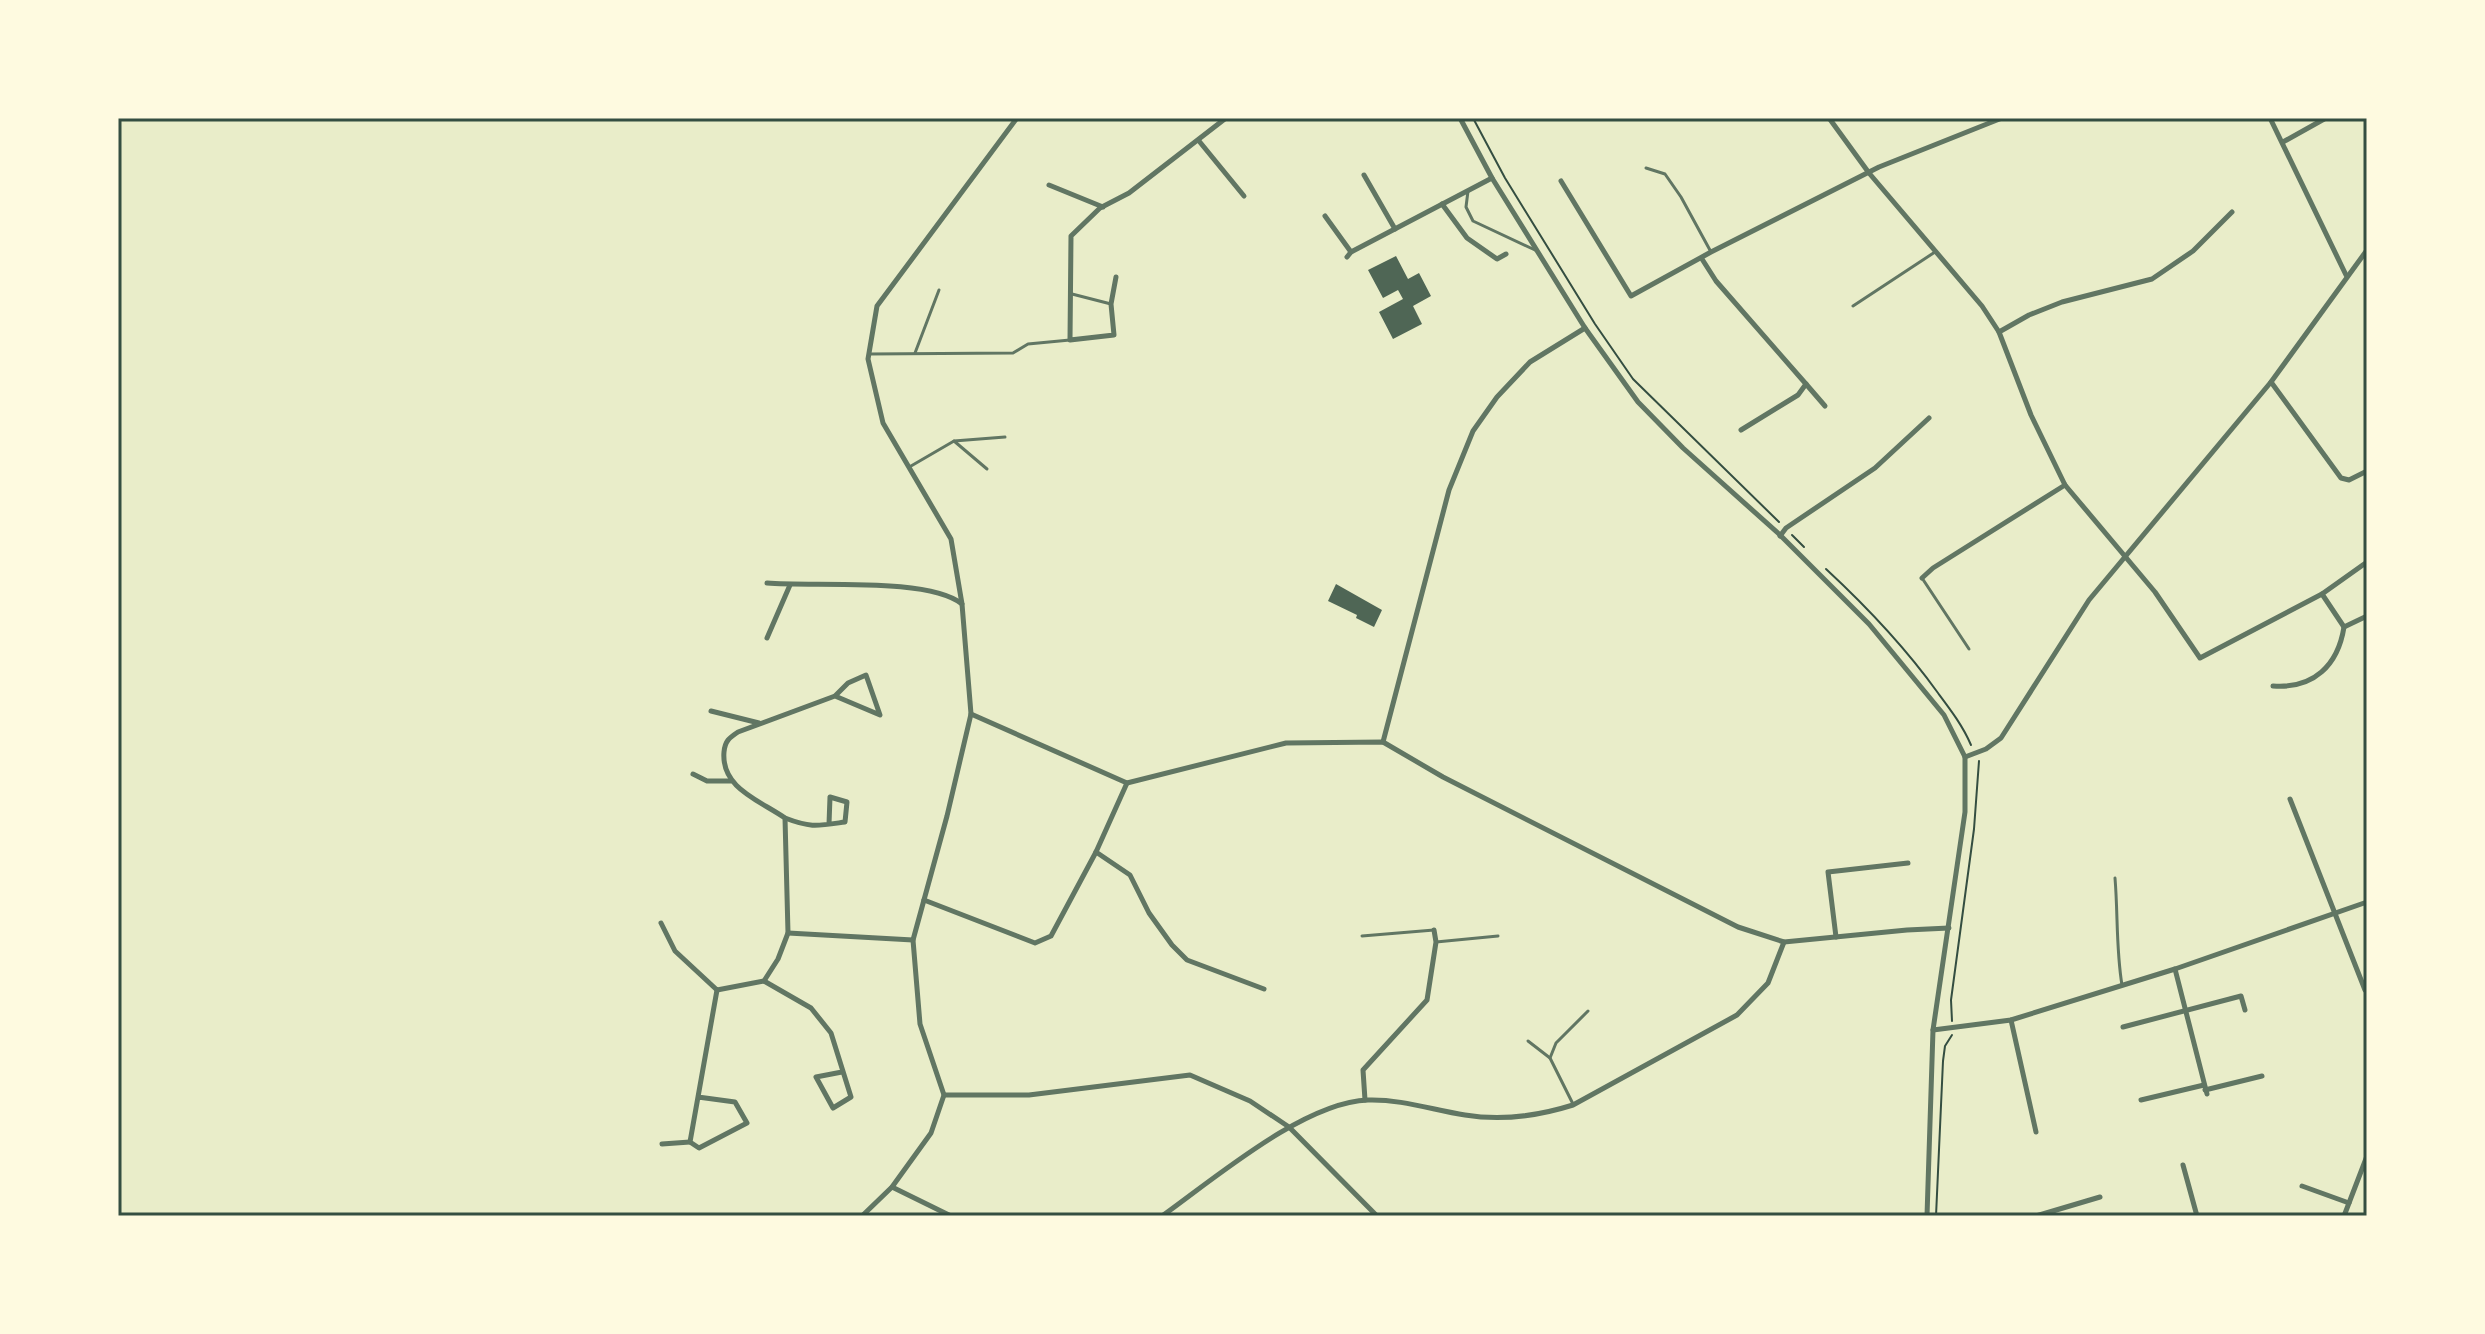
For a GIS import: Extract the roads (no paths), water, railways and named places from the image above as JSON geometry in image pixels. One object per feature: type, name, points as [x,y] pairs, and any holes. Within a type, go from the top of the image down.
[{"type":"street","points":[[862,1216],[892,1187],[931,1133],[944,1095],[920,1024],[913,940],[971,714],[962,604],[951,539],[883,423],[869,354],[877,306],[1017,118]]},
{"type":"street","points":[[1116,277],[1111,304],[1114,335],[1070,340],[1071,236],[1103,207],[1129,193],[1226,118]]},
{"type":"street","points":[[1460,118],[1492,178],[1585,328],[1638,402],[1869,624],[1944,715],[1965,757],[1965,812],[1933,1030],[1927,1216]]},
{"type":"street","points":[[1829,118],[1869,173],[1982,306],[1999,332],[2031,415],[2065,485],[2155,592],[2200,658],[2322,594],[2367,562]]},
{"type":"street","points":[[1561,181],[1631,296],[1869,173],[2002,118]]},
{"type":"street","points":[[2270,118],[2347,276]]},
{"type":"street","points":[[2283,142],[2326,118]]},
{"type":"street","points":[[1199,141],[1244,196]]},
{"type":"street","points":[[1364,175],[1395,229]]},
{"type":"street","points":[[1325,216],[1349,255],[1492,178]]},
{"type":"street","points":[[1049,185],[1103,207]]},
{"type":"street","points":[[1442,204],[1467,238],[1497,259],[1506,254]]},
{"type":"street","points":[[1999,332],[2029,315],[2062,302],[2152,279],[2193,251],[2232,212]]},
{"type":"street","points":[[1965,757],[2001,738],[2089,600],[2271,382],[2367,250]]},
{"type":"street","points":[[1702,259],[1716,281],[1825,406]]},
{"type":"street","points":[[1383,742],[1449,490],[1473,431],[1497,397],[1530,362],[1585,328]]},
{"type":"street","points":[[2271,382],[2341,478],[2349,480],[2367,471]]},
{"type":"street","points":[[1741,430],[1798,395],[1806,384]]},
{"type":"street","points":[[1780,536],[1786,528],[1875,468],[1929,418]]},
{"type":"street","points":[[1922,578],[2065,485]]},
{"type":"street","points":[[767,583],[936,591],[950,595],[962,604]]},
{"type":"street","points":[[767,638],[790,585]]},
{"type":"street","points":[[2273,686],[2289,687],[2329,667],[2341,646],[2344,627],[2322,594]]},
{"type":"street","points":[[2344,627],[2367,616]]},
{"type":"street","points":[[829,824],[830,797],[847,802],[845,822],[808,827],[785,818],[731,781],[723,768],[725,744],[738,732],[835,696],[848,683],[866,675],[880,715],[835,696]]},
{"type":"street","points":[[711,711],[760,723]]},
{"type":"street","points":[[971,714],[1127,783],[1286,743],[1383,742],[1443,777],[1738,927],[1784,942],[1949,928]]},
{"type":"street","points":[[693,774],[707,781],[731,781]]},
{"type":"street","points":[[924,900],[1035,943],[1051,936],[1096,852],[1127,783]]},
{"type":"street","points":[[2290,799],[2365,990]]},
{"type":"street","points":[[764,981],[778,959],[788,933],[785,818]]},
{"type":"street","points":[[1096,852],[1130,875],[1149,913],[1187,960],[1264,989]]},
{"type":"street","points":[[1836,937],[1828,872],[1908,863]]},
{"type":"street","points":[[1933,1030],[2011,1020],[2175,969],[2367,902]]},
{"type":"street","points":[[661,923],[675,951],[717,990]]},
{"type":"street","points":[[1365,1100],[1363,1070],[1427,1000],[1436,942],[1434,930]]},
{"type":"street","points":[[788,933],[913,940]]},
{"type":"street","points":[[1162,1216],[1289,1127],[1325,1110],[1365,1100],[1396,1102],[1468,1116],[1515,1117],[1549,1113],[1573,1105],[1737,1015],[1768,983],[1784,942]]},
{"type":"street","points":[[2175,969],[2205,1090]]},
{"type":"street","points":[[717,990],[764,981],[811,1008],[831,1033],[851,1097],[833,1108],[816,1077],[842,1072]]},
{"type":"street","points":[[690,1142],[717,990]]},
{"type":"street","points":[[2123,1027],[2241,996],[2245,1010]]},
{"type":"street","points":[[2011,1020],[2036,1132]]},
{"type":"street","points":[[944,1095],[1029,1095],[1190,1075],[1250,1101],[1289,1127],[1377,1216]]},
{"type":"street","points":[[2141,1100],[2205,1090],[2262,1076]]},
{"type":"street","points":[[662,1144],[690,1142],[699,1148],[747,1123],[735,1102],[698,1097]]},
{"type":"street","points":[[2344,1216],[2367,1156]]},
{"type":"street","points":[[2183,1165],[2197,1216]]},
{"type":"street","points":[[2302,1186],[2349,1203]]},
{"type":"street","points":[[892,1187],[951,1216]]},
{"type":"street","points":[[2036,1216],[2100,1197]]},
{"type":"lane","points":[[1646,168],[1665,174],[1711,252]]},
{"type":"lane","points":[[1468,191],[1466,207],[1473,221],[1538,252]]},
{"type":"lane","points":[[1853,306],[1935,252]]},
{"type":"lane","points":[[915,353],[939,290]]},
{"type":"lane","points":[[1070,294],[1111,304]]},
{"type":"lane","points":[[869,354],[1013,353],[1028,344],[1070,340]]},
{"type":"lane","points":[[907,468],[954,441],[1005,437]]},
{"type":"lane","points":[[954,441],[987,469]]},
{"type":"lane","points":[[1922,578],[1969,649]]},
{"type":"lane","points":[[2115,878],[2117,957],[2122,985]]},
{"type":"lane","points":[[1362,936],[1434,930]]},
{"type":"lane","points":[[1436,942],[1498,936]]},
{"type":"lane","points":[[1550,1058],[1556,1043],[1588,1011]]},
{"type":"lane","points":[[1528,1041],[1550,1058],[1573,1105]]}]
